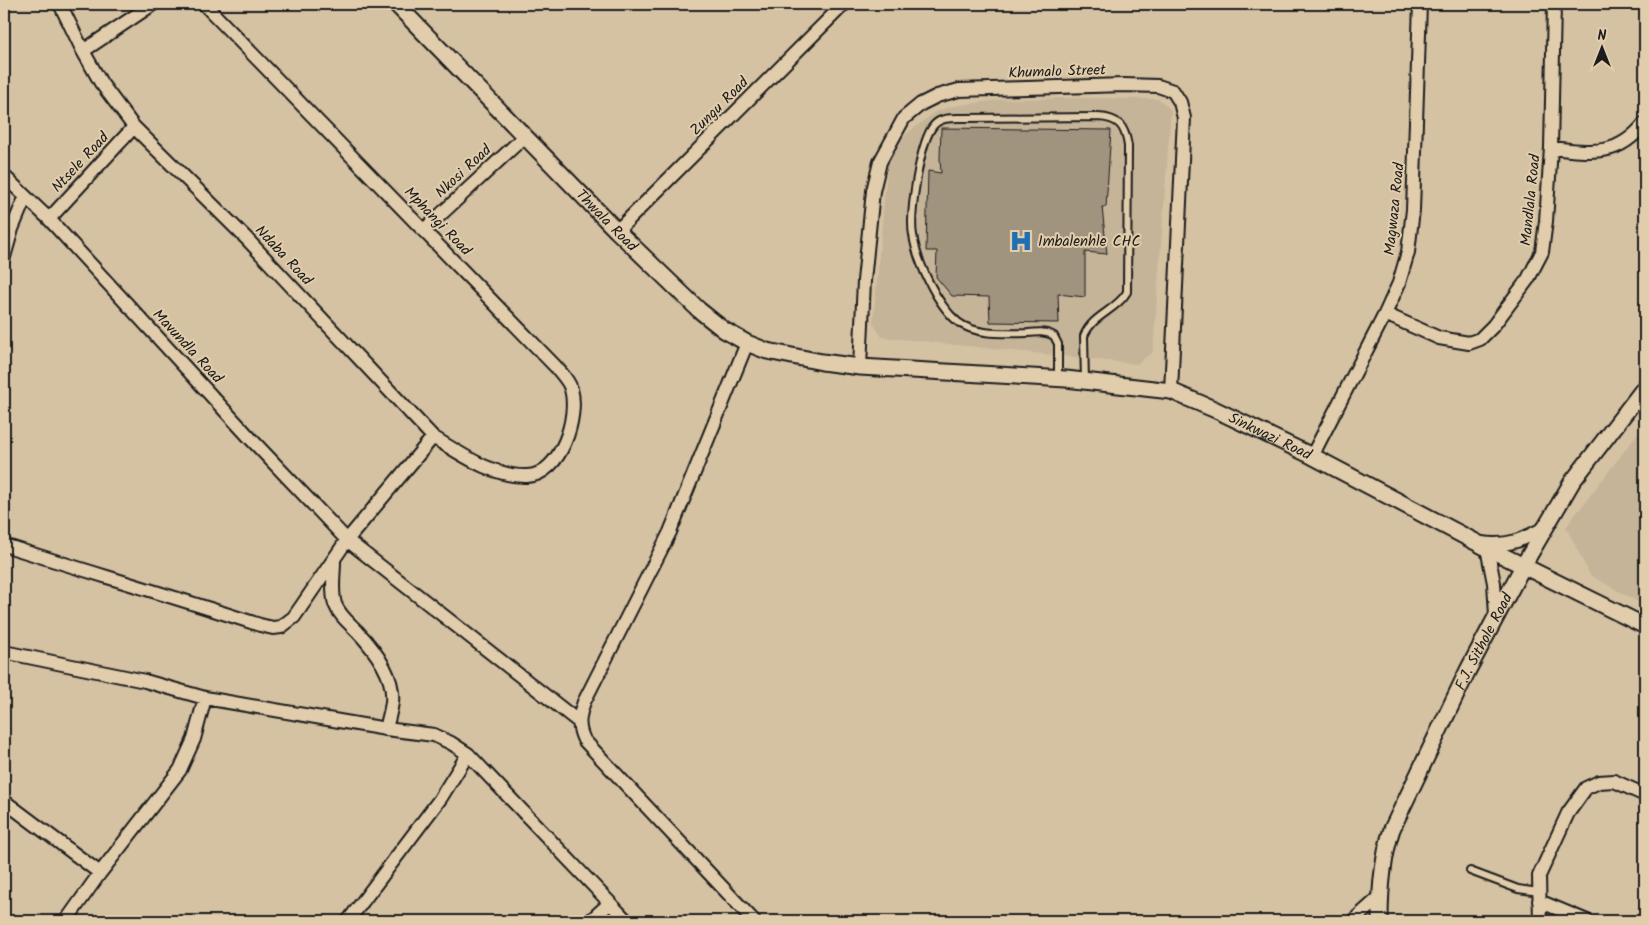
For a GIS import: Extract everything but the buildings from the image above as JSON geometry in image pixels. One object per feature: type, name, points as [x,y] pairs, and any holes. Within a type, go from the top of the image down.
[{"type":"street","name":"Ndaba Road","points":[[60,4],[101,83],[134,127],[246,238],[432,437],[460,454],[497,472],[516,476],[530,476]]},
{"type":"street","points":[[83,51],[153,4]]},
{"type":"street","name":"Mphangi Road","points":[[204,4],[556,367],[571,386],[574,403],[573,421],[568,438],[556,458],[543,470],[530,476]]},
{"type":"street","name":"Thwala Road","points":[[396,4],[617,231],[699,310],[724,330],[747,344],[767,351],[822,362],[860,367]]},
{"type":"street","name":"Zungu Road","points":[[617,231],[844,4]]},
{"type":"street","name":"Magwaza Road","points":[[1312,456],[1385,314],[1399,283],[1408,252],[1413,210],[1420,4]]},
{"type":"street","name":"Mandlala Road","points":[[1385,314],[1439,338],[1469,343],[1480,340],[1493,326],[1528,279],[1542,252],[1546,221],[1551,148],[1554,4]]},
{"type":"street","name":"Khumalo Street","points":[[860,367],[864,281],[873,191],[880,162],[904,118],[921,104],[937,96],[959,90],[1124,85],[1158,86],[1173,92],[1180,102],[1184,118],[1171,390]]},
{"type":"street","points":[[1551,148],[1586,152],[1618,147],[1636,135],[1645,124]]},
{"type":"street","name":"Ntsele Road","points":[[49,219],[134,127]]},
{"type":"street","name":"Nkosi Road","points":[[424,230],[525,136]]},
{"type":"street","name":"Mavundla Road","points":[[4,176],[49,219],[251,439],[348,540],[579,722]]},
{"type":"street","points":[[4,257],[12,229],[25,198]]},
{"type":"street","points":[[747,344],[670,532],[584,702],[579,722],[584,740],[754,921]]},
{"type":"street","name":"Sinkwazi Road","points":[[860,367],[1058,379],[1171,390],[1312,456],[1523,566],[1645,626]]},
{"type":"street","name":"F.J. Sithole Road","points":[[1380,921],[1380,897],[1386,849],[1392,829],[1428,751],[1496,615],[1572,482],[1645,387]]},
{"type":"street","points":[[4,545],[273,628],[281,627],[294,617],[348,540],[432,437]]},
{"type":"street","points":[[1496,615],[1494,583],[1482,545],[1510,543],[1546,527]]},
{"type":"street","points":[[334,561],[335,604],[380,661],[391,682],[392,701],[386,729]]},
{"type":"street","points":[[4,652],[145,681],[205,698],[386,729],[434,735],[468,754],[627,921]]},
{"type":"street","points":[[66,921],[100,873],[180,770],[194,739],[205,698]]},
{"type":"street","points":[[348,921],[440,799],[468,754]]},
{"type":"street","points":[[1540,921],[1539,876],[1568,813],[1586,788],[1599,782],[1614,781],[1645,795]]},
{"type":"street","points":[[4,801],[100,873]]},
{"type":"street","points":[[1353,921],[1380,897]]},
{"type":"street","points":[[1539,897],[1587,921]]},
{"type":"street","points":[[590,921],[610,903]]},
{"type":"lane","points":[[1058,379],[1058,344],[1054,336],[1044,332],[996,332],[966,328],[949,314],[941,303],[922,266],[912,234],[912,207],[925,142],[930,131],[938,121],[946,118],[1098,117],[1112,119],[1123,128],[1128,146],[1127,292],[1119,302],[1093,322],[1086,330],[1084,336],[1085,382]]},
{"type":"lane","points":[[1470,871],[1539,897]]},
{"type":"shaded area","name":"Imbalenhle CHC","points":[[1004,99],[1159,99],[1171,110],[1153,352],[1137,364],[882,337],[873,323],[888,159],[896,145],[909,132],[935,112],[954,106]]},
{"type":"shaded area","points":[[1645,424],[1645,606],[1590,575],[1566,527]]},
{"type":"place","name":"Imbalenhle CHC","points":[[1021,241]]}]
